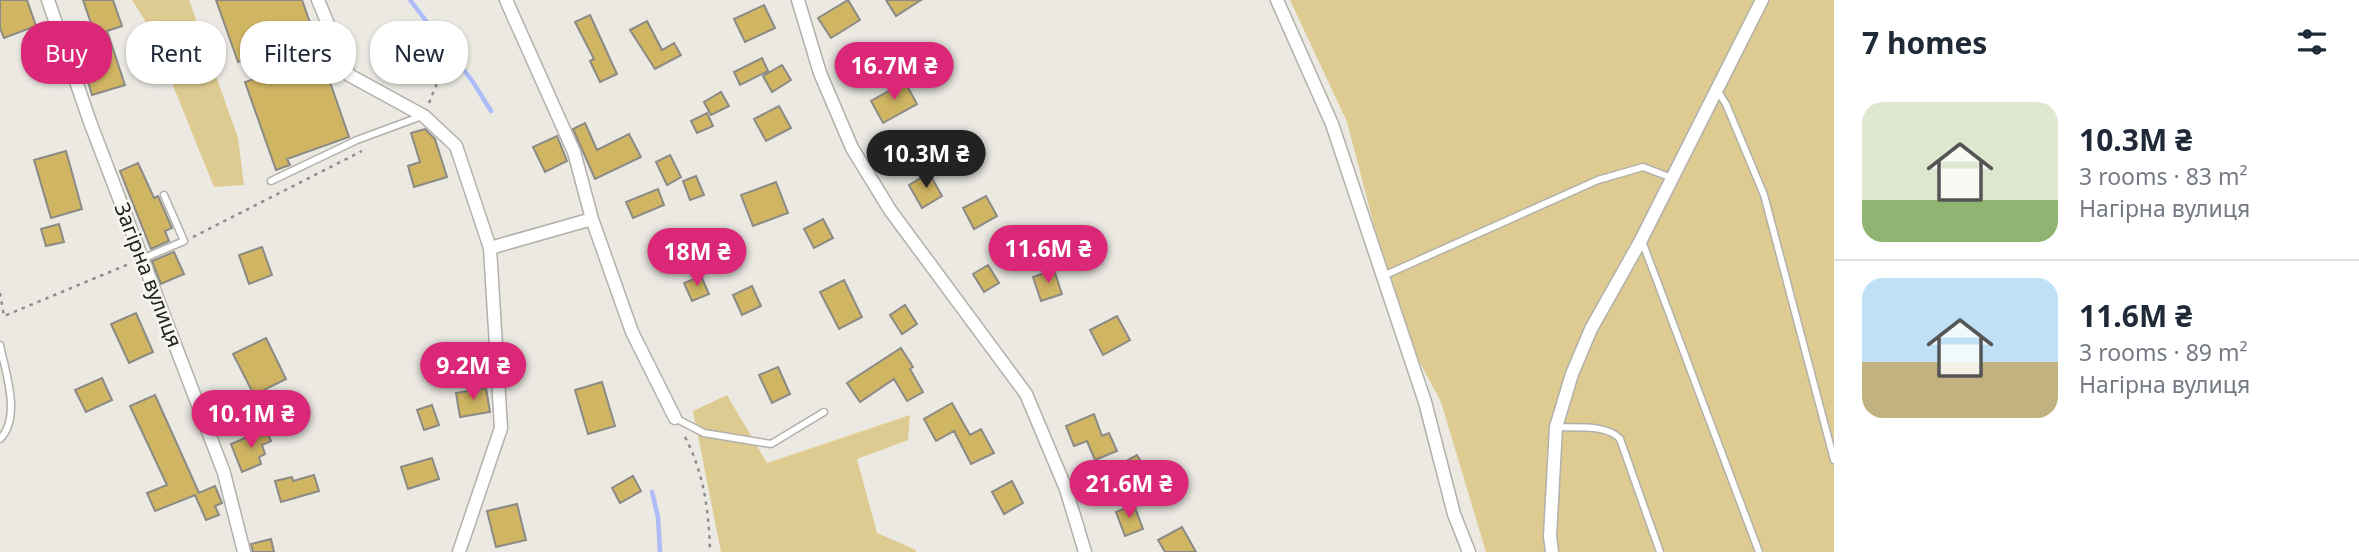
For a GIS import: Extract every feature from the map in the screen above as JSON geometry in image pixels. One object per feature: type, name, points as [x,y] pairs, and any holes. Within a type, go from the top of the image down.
[{"type":"street","name":"Загірна вулиця","points":[[48,0],[142,259],[224,473],[244,552]]},
{"type":"street","points":[[318,0],[349,75],[424,116],[456,146],[490,248],[501,428],[459,552]]},
{"type":"street","points":[[506,0],[575,152],[592,219],[632,332],[676,418]]},
{"type":"street","points":[[798,0],[820,73],[852,148],[890,210],[1026,394],[1066,489],[1086,552]]},
{"type":"street","points":[[1277,0],[1332,124],[1425,402],[1454,514],[1469,552]]},
{"type":"street","points":[[1552,552],[1550,536],[1556,427],[1572,374],[1591,329],[1642,240],[1762,0]]},
{"type":"street","points":[[490,248],[592,219]]},
{"type":"lane","points":[[1717,90],[1726,104],[1764,195],[1834,460]]},
{"type":"lane","points":[[271,181],[368,136],[424,116]]},
{"type":"lane","points":[[1382,277],[1505,220],[1607,177],[1645,167],[1672,178]]},
{"type":"lane","points":[[142,259],[184,241],[164,195]]},
{"type":"lane","points":[[1642,240],[1759,552]]},
{"type":"lane","points":[[0,345],[12,410],[5,434],[0,439]]},
{"type":"lane","points":[[676,418],[705,433],[771,444],[824,412]]},
{"type":"lane","points":[[1556,427],[1605,430],[1615,433],[1620,439],[1660,552]]},
{"type":"path","points":[[424,116],[438,84]]},
{"type":"path","points":[[184,241],[361,151],[368,136]]},
{"type":"path","points":[[0,293],[4,316],[142,259]]},
{"type":"path","points":[[676,418],[692,451],[703,484],[710,552]]},
{"type":"shaded area","points":[[132,0],[189,0],[196,21],[145,21]]},
{"type":"shaded area","points":[[1290,0],[1834,0],[1834,552],[1486,552],[1441,402],[1400,325],[1347,122]]},
{"type":"shaded area","points":[[173,84],[219,84],[238,138],[244,185],[214,187]]},
{"type":"shaded area","points":[[727,395],[767,463],[910,415],[908,440],[857,459],[877,533],[916,552],[721,552],[693,411]]},
{"type":"building","points":[[0,0],[27,0],[34,21],[21,21],[21,32],[4,38],[0,28]]},
{"type":"building","points":[[83,0],[113,0],[122,26],[112,29],[112,21],[90,21]]},
{"type":"building","points":[[216,0],[302,0],[309,21],[240,21],[238,62],[226,21],[223,21]]},
{"type":"building","points":[[848,0],[860,20],[831,38],[818,18]]},
{"type":"building","points":[[886,0],[921,0],[896,16]]},
{"type":"building","points":[[764,5],[775,28],[745,42],[734,19]]},
{"type":"building","points":[[590,15],[617,74],[600,82],[590,61],[594,59],[575,22]]},
{"type":"building","points":[[647,21],[662,50],[674,43],[681,55],[655,69],[630,30]]},
{"type":"building","points":[[112,46],[125,85],[92,95],[89,84],[112,84]]},
{"type":"building","points":[[762,58],[768,71],[740,85],[734,72]]},
{"type":"building","points":[[782,65],[791,80],[772,92],[763,76]]},
{"type":"building","points":[[905,82],[917,104],[883,123],[871,101]]},
{"type":"building","points":[[246,84],[331,84],[349,137],[287,159],[290,165],[276,170]]},
{"type":"building","points":[[721,92],[729,106],[711,115],[704,102]]},
{"type":"building","points":[[779,106],[791,128],[766,141],[754,119]]},
{"type":"building","points":[[707,113],[713,126],[697,133],[691,121]]},
{"type":"building","points":[[585,123],[597,150],[629,134],[641,157],[595,179],[573,129]]},
{"type":"building","points":[[425,129],[435,139],[447,177],[414,187],[408,166],[420,162],[411,133]]},
{"type":"building","points":[[557,136],[567,161],[545,172],[533,147]]},
{"type":"building","points":[[929,140],[942,161],[928,170],[915,149]]},
{"type":"building","points":[[66,151],[82,209],[51,218],[34,160]]},
{"type":"building","points":[[670,155],[681,177],[667,185],[656,162]]},
{"type":"building","points":[[138,163],[154,198],[158,196],[172,228],[165,231],[169,241],[151,249],[120,171]]},
{"type":"building","points":[[929,173],[942,196],[922,208],[909,185]]},
{"type":"building","points":[[696,176],[704,195],[690,200],[683,181]]},
{"type":"building","points":[[776,182],[788,213],[753,226],[741,195]]},
{"type":"building","points":[[658,189],[664,205],[633,218],[626,202]]},
{"type":"building","points":[[986,196],[997,216],[974,229],[963,208]]},
{"type":"building","points":[[823,219],[833,238],[814,248],[804,229]]},
{"type":"building","points":[[59,224],[64,242],[46,246],[41,229]]},
{"type":"building","points":[[262,247],[272,275],[249,284],[239,255]]},
{"type":"building","points":[[174,252],[184,274],[161,284],[152,261]]},
{"type":"building","points":[[988,265],[999,283],[984,292],[973,274]]},
{"type":"building","points":[[1054,270],[1062,294],[1041,301],[1033,277]]},
{"type":"building","points":[[701,276],[709,294],[692,301],[684,283]]},
{"type":"building","points":[[844,280],[862,317],[839,329],[820,292]]},
{"type":"building","points":[[752,286],[761,306],[742,315],[733,295]]},
{"type":"building","points":[[905,305],[917,324],[902,334],[890,315]]},
{"type":"building","points":[[136,313],[153,352],[129,363],[111,324]]},
{"type":"building","points":[[1117,316],[1130,340],[1103,355],[1090,330]]},
{"type":"building","points":[[266,338],[286,379],[254,395],[233,354]]},
{"type":"building","points":[[901,348],[913,367],[910,369],[923,392],[907,401],[894,379],[860,402],[847,383]]},
{"type":"building","points":[[778,367],[790,394],[772,403],[759,375]]},
{"type":"building","points":[[102,378],[112,400],[86,412],[75,390]]},
{"type":"building","points":[[602,382],[615,426],[588,434],[575,390]]},
{"type":"building","points":[[486,388],[490,412],[460,417],[456,393]]},
{"type":"building","points":[[155,395],[199,493],[215,486],[222,503],[215,506],[219,515],[206,520],[195,495],[155,511],[147,493],[167,485],[130,406]]},
{"type":"building","points":[[952,403],[970,435],[981,429],[994,453],[971,464],[954,431],[936,441],[924,419]]},
{"type":"building","points":[[432,405],[439,425],[424,430],[417,410]]},
{"type":"building","points":[[1094,414],[1102,436],[1109,433],[1117,451],[1095,460],[1087,441],[1074,446],[1066,426]]},
{"type":"building","points":[[266,429],[271,441],[262,445],[265,454],[259,457],[261,464],[242,472],[231,444]]},
{"type":"building","points":[[1137,455],[1146,470],[1126,481],[1117,466]]},
{"type":"building","points":[[432,458],[439,479],[408,489],[401,467]]},
{"type":"building","points":[[314,475],[319,491],[281,502],[275,481],[292,477],[293,481]]},
{"type":"building","points":[[633,476],[641,491],[620,503],[612,488]]},
{"type":"building","points":[[1012,481],[1023,503],[1004,514],[992,492]]},
{"type":"building","points":[[517,504],[526,540],[496,547],[487,511]]},
{"type":"building","points":[[1134,505],[1143,529],[1125,536],[1116,512]]},
{"type":"building","points":[[1182,527],[1196,552],[1165,552],[1158,540]]},
{"type":"building","points":[[271,539],[274,552],[253,552],[251,544]]},
{"type":"waterway","points":[[410,0],[473,82],[491,111]]},
{"type":"waterway","points":[[652,492],[658,517],[660,552]]}]
